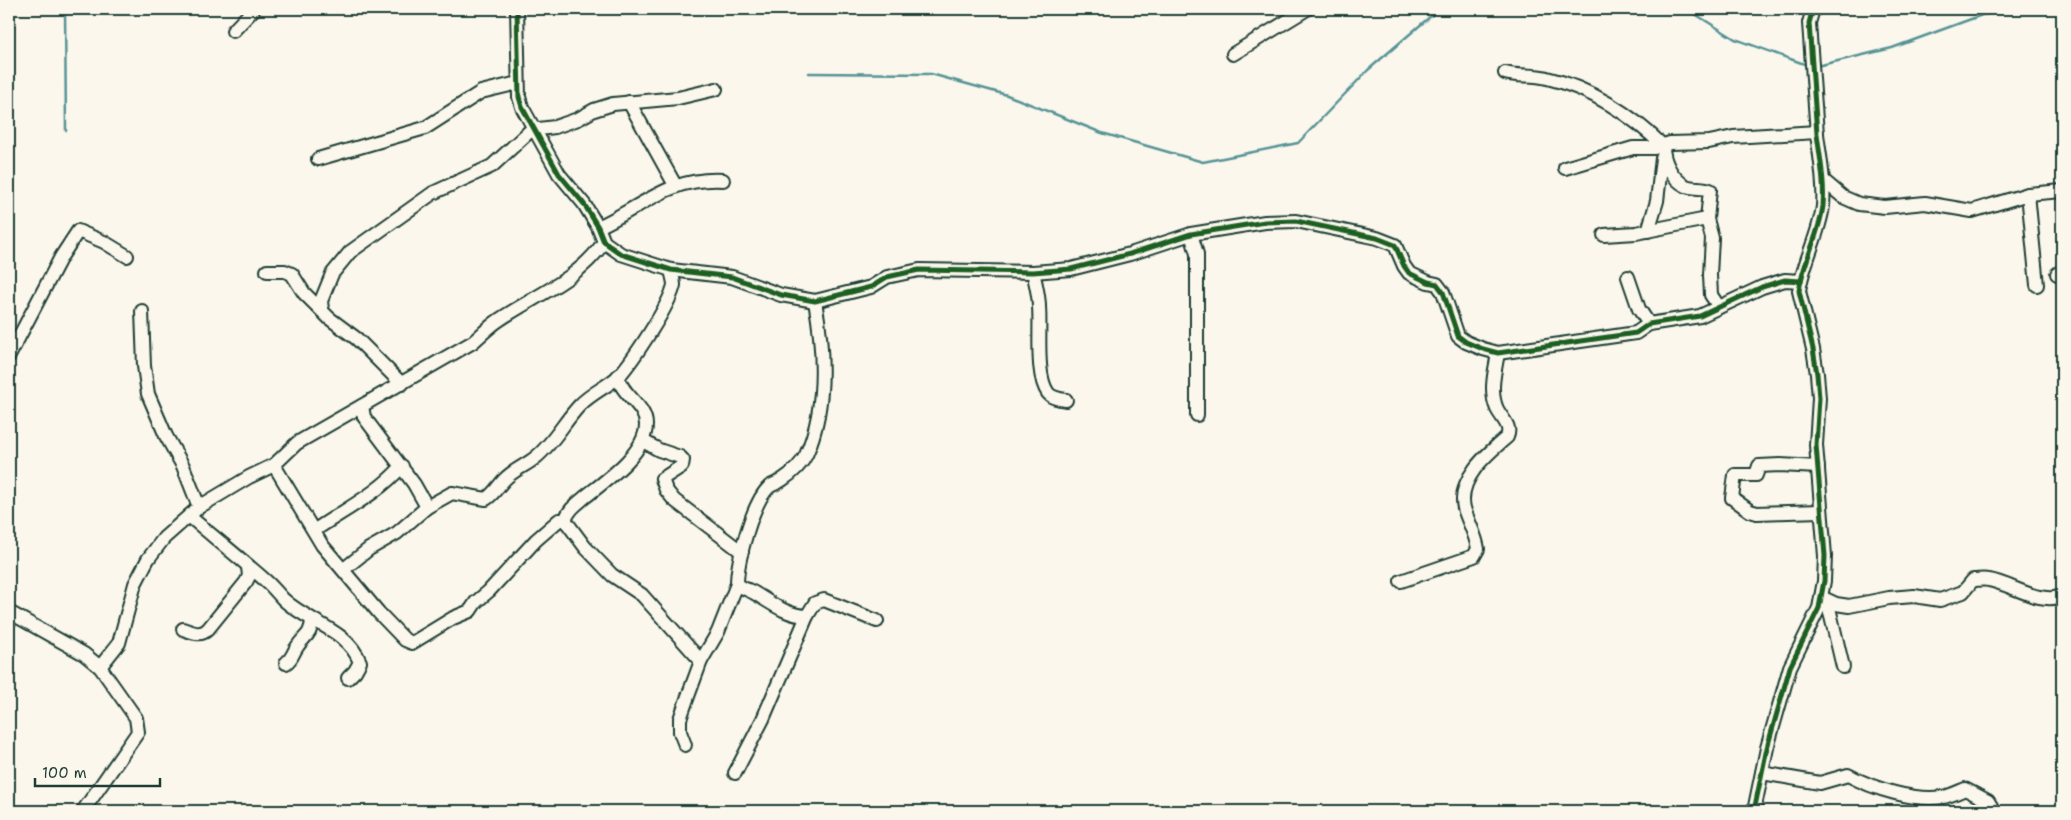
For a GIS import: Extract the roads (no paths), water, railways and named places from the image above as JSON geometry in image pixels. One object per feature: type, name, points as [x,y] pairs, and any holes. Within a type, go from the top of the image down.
[{"type":"street","points":[[233,31],[254,9]]},
{"type":"street","points":[[518,9],[518,83],[522,107],[559,174],[584,204],[598,227],[604,242],[621,254],[671,270],[732,277],[781,295],[815,301],[870,287],[887,278],[919,270],[1033,272],[1071,269],[1130,254],[1191,234],[1265,222],[1296,221],[1388,241],[1395,246],[1409,273],[1437,284],[1443,292],[1458,336],[1466,342],[1498,353],[1636,333],[1649,324],[1700,316],[1762,286],[1785,280],[1801,281]]},
{"type":"street","points":[[1233,54],[1307,9]]},
{"type":"street","points":[[1754,811],[1767,748],[1790,667],[1819,608],[1821,597],[1824,556],[1816,445],[1817,374],[1813,348],[1801,301],[1801,281],[1823,206],[1823,180],[1817,132],[1809,23],[1813,9]]},
{"type":"street","points":[[1504,73],[1546,77],[1580,89],[1610,104],[1642,125],[1663,149],[1671,173],[1687,186],[1710,190],[1708,219],[1712,238],[1711,295],[1719,306]]},
{"type":"street","points":[[318,159],[426,128],[481,92],[518,83]]},
{"type":"street","points":[[322,310],[321,300],[332,274],[350,252],[427,196],[492,166],[531,130],[555,127],[613,104],[678,98],[716,89]]},
{"type":"street","points":[[629,102],[675,185]]},
{"type":"street","points":[[1648,231],[1657,201],[1663,149],[1670,143],[1709,142],[1733,137],[1817,132]]},
{"type":"street","points":[[1564,168],[1633,148],[1663,149]]},
{"type":"street","points":[[598,227],[675,185],[708,179],[723,180]]},
{"type":"street","points":[[1823,180],[1843,196],[1859,204],[1885,207],[1926,203],[1972,211],[2028,194],[2062,192]]},
{"type":"street","points":[[2028,194],[2037,285]]},
{"type":"street","points":[[1604,235],[1648,231],[1708,219]]},
{"type":"street","points":[[9,356],[61,257],[78,232],[104,242],[127,256]]},
{"type":"street","points":[[1191,234],[1197,254],[1197,415]]},
{"type":"street","points":[[100,667],[119,643],[135,584],[148,560],[164,538],[199,507],[274,464],[297,443],[473,342],[498,320],[573,276],[588,263],[604,242]]},
{"type":"street","points":[[344,569],[369,548],[397,533],[427,507],[452,493],[486,499],[519,467],[536,458],[562,429],[574,411],[585,400],[618,376],[639,350],[669,299],[674,284],[671,270]]},
{"type":"street","points":[[267,271],[285,271],[292,274],[304,293],[357,340],[402,384]]},
{"type":"street","points":[[1033,272],[1040,308],[1040,355],[1044,382],[1047,391],[1052,397],[1066,400]]},
{"type":"street","points":[[1628,276],[1639,309],[1649,324]]},
{"type":"street","points":[[685,745],[680,732],[680,719],[701,661],[718,632],[738,584],[737,574],[742,552],[756,508],[769,488],[795,470],[805,456],[815,428],[822,391],[819,324],[815,301]]},
{"type":"street","points":[[142,312],[144,366],[148,394],[166,436],[184,466],[199,507]]},
{"type":"street","points":[[1401,581],[1474,556],[1478,549],[1464,507],[1464,495],[1467,484],[1479,461],[1507,437],[1509,433],[1509,428],[1497,409],[1492,393],[1498,353]]},
{"type":"street","points":[[565,520],[572,507],[618,470],[636,452],[643,441],[646,424],[642,412],[619,383],[618,376]]},
{"type":"street","points":[[362,406],[364,417],[379,439],[402,466],[427,507]]},
{"type":"street","points":[[643,441],[683,460],[682,466],[662,479],[666,490],[674,500],[742,552]]},
{"type":"street","points":[[274,464],[315,530],[322,545],[380,613],[405,640],[412,643],[453,618],[470,611],[476,602],[489,591],[536,540],[559,520],[565,520]]},
{"type":"street","points":[[315,530],[376,490],[402,466]]},
{"type":"street","points":[[1818,467],[1759,466],[1756,476],[1735,475],[1732,498],[1750,511],[1757,513],[1821,511]]},
{"type":"street","points":[[189,516],[266,581],[285,601],[312,620],[337,632],[356,652],[360,662],[348,678]]},
{"type":"street","points":[[565,520],[585,547],[612,575],[642,595],[701,661]]},
{"type":"street","points":[[183,629],[204,634],[246,582],[249,576],[248,567]]},
{"type":"street","points":[[1821,597],[1836,604],[1849,606],[1889,598],[1914,596],[1940,600],[1962,592],[1973,580],[1988,579],[2016,590],[2053,599],[2062,596]]},
{"type":"street","points":[[738,584],[765,601],[784,610],[800,616],[807,616]]},
{"type":"street","points":[[1821,597],[1829,608],[1843,667]]},
{"type":"street","points":[[736,773],[763,719],[807,616],[815,603],[824,600],[877,621]]},
{"type":"street","points":[[9,612],[84,654],[100,667],[136,718],[138,732],[84,811]]},
{"type":"street","points":[[286,663],[293,658],[297,647],[307,638],[312,620]]},
{"type":"street","points":[[1762,773],[1820,783],[1848,775],[1867,785],[1924,799],[1944,797],[1965,789],[1988,801],[1994,811]]},
{"type":"waterway","points":[[65,9],[66,131]]},
{"type":"waterway","points":[[809,73],[931,74],[1007,95],[1102,133],[1203,162],[1298,143],[1368,70],[1439,9]]},
{"type":"waterway","points":[[1687,9],[1735,39],[1807,65]]},
{"type":"waterway","points":[[1817,66],[1892,48],[1982,15],[2019,9]]}]
